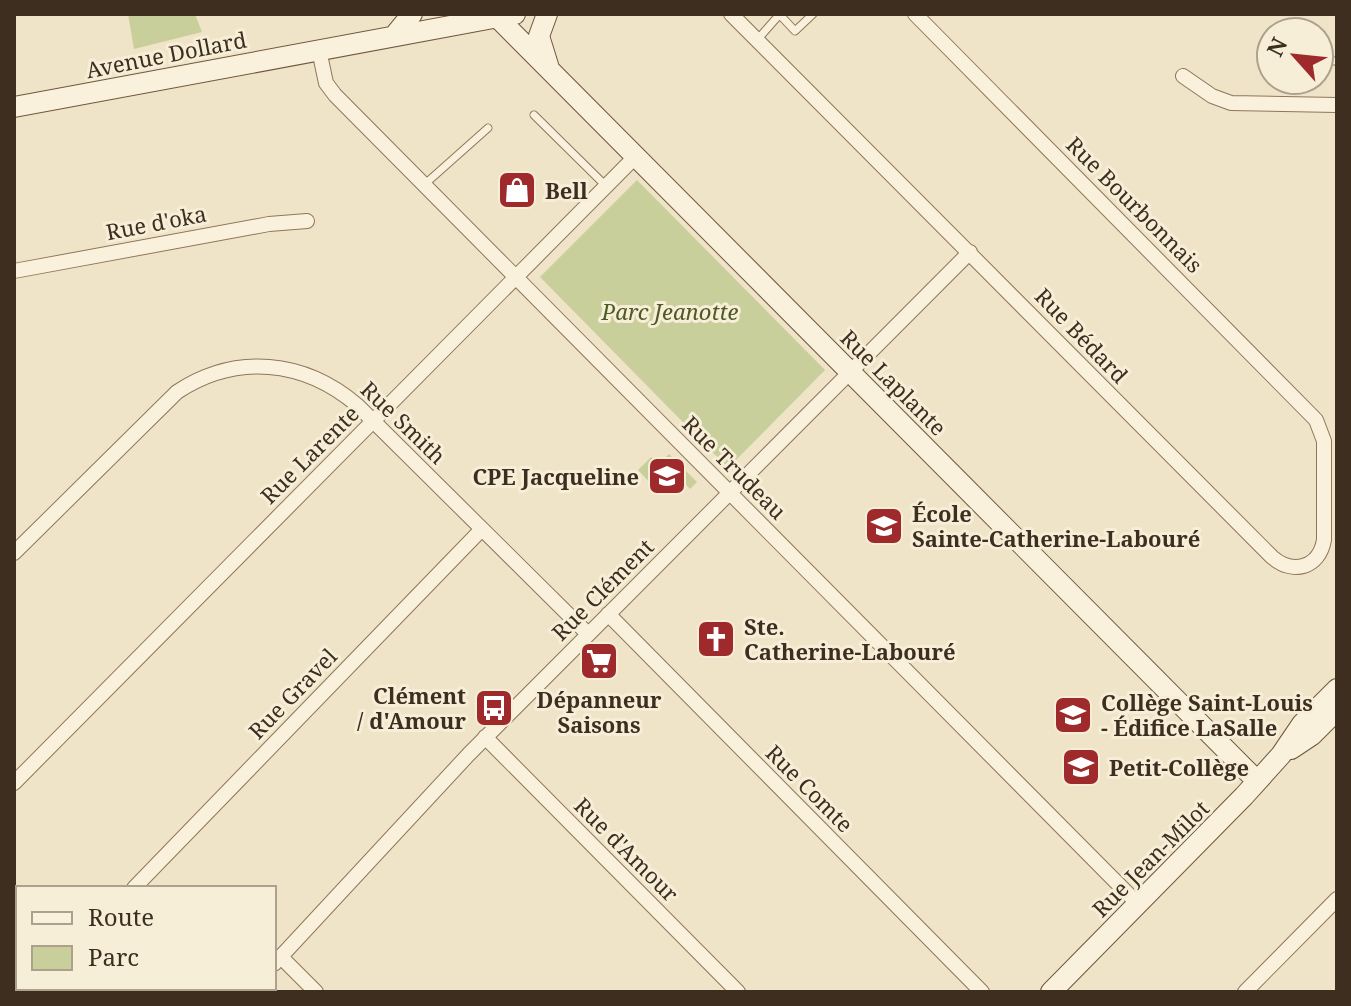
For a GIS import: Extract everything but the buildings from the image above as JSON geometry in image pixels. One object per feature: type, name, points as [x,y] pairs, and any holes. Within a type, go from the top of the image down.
[{"type":"street","points":[[394,36],[412,14]]},
{"type":"street","points":[[547,14],[539,36],[550,69]]},
{"type":"street","name":"Rue Bédard","points":[[731,14],[1265,550],[1289,567],[1300,568],[1310,564],[1323,545],[1324,441],[1320,428]]},
{"type":"street","name":"Rue Bourbonnais","points":[[915,14],[1307,410],[1320,428]]},
{"type":"street","name":"Avenue Dollard","points":[[14,107],[502,15]]},
{"type":"street","name":"Rue Laplante","points":[[502,15],[635,157],[1257,781]]},
{"type":"street","name":"Rue Trudeau","points":[[319,50],[330,89],[1138,904]]},
{"type":"street","points":[[1183,76],[1206,92],[1231,103],[1337,105]]},
{"type":"street","name":"Rue Larente","points":[[14,783],[635,157]]},
{"type":"street","name":"Rue d'oka","points":[[14,271],[269,224],[307,221]]},
{"type":"street","name":"Rue Clément","points":[[277,961],[485,737],[970,252]]},
{"type":"street","name":"Rue Smith","points":[[14,553],[163,404],[184,387],[230,368],[280,367],[302,372],[340,391],[588,634]]},
{"type":"street","name":"Rue Gravel","points":[[136,886],[482,529]]},
{"type":"street","name":"Rue Comte","points":[[608,614],[982,992]]},
{"type":"street","name":"Rue Jean-Milot","points":[[1051,992],[1257,781],[1281,755],[1302,724],[1337,689]]},
{"type":"street","name":"Rue Jean-Milot","points":[[1281,755],[1328,728],[1337,710]]},
{"type":"street","name":"Rue d'Amour","points":[[485,737],[738,992]]},
{"type":"street","points":[[1245,992],[1337,899]]},
{"type":"street","points":[[277,961],[316,992]]},
{"type":"lane","points":[[757,40],[780,14],[795,31],[813,14]]},
{"type":"lane","points":[[534,115],[606,186]]},
{"type":"lane","points":[[425,184],[488,128]]},
{"type":"green space","points":[[128,14],[195,14],[202,32],[134,49]]},
{"type":"green space","name":"Parc Jeanotte","points":[[637,180],[825,370],[730,466],[726,466],[540,277]]},
{"type":"green space","points":[[669,454],[697,482],[690,489],[670,468],[654,487],[638,470],[651,457],[659,464]]},
{"type":"place","name":"Bell","points":[[517,190]]},
{"type":"place","name":"CPE Jacqueline","points":[[667,476]]},
{"type":"place","name":"École Sainte-Catherine-Labouré","points":[[884,526]]},
{"type":"place","name":"Ste. Catherine-Labouré","points":[[716,639]]},
{"type":"place","name":"Dépanneur Saisons","points":[[599,661]]},
{"type":"place","name":"Clément / d'Amour","points":[[494,708]]},
{"type":"place","name":"Collège Saint-Louis - Édifice LaSalle","points":[[1073,715]]},
{"type":"place","name":"Petit-Collège","points":[[1081,767]]}]
